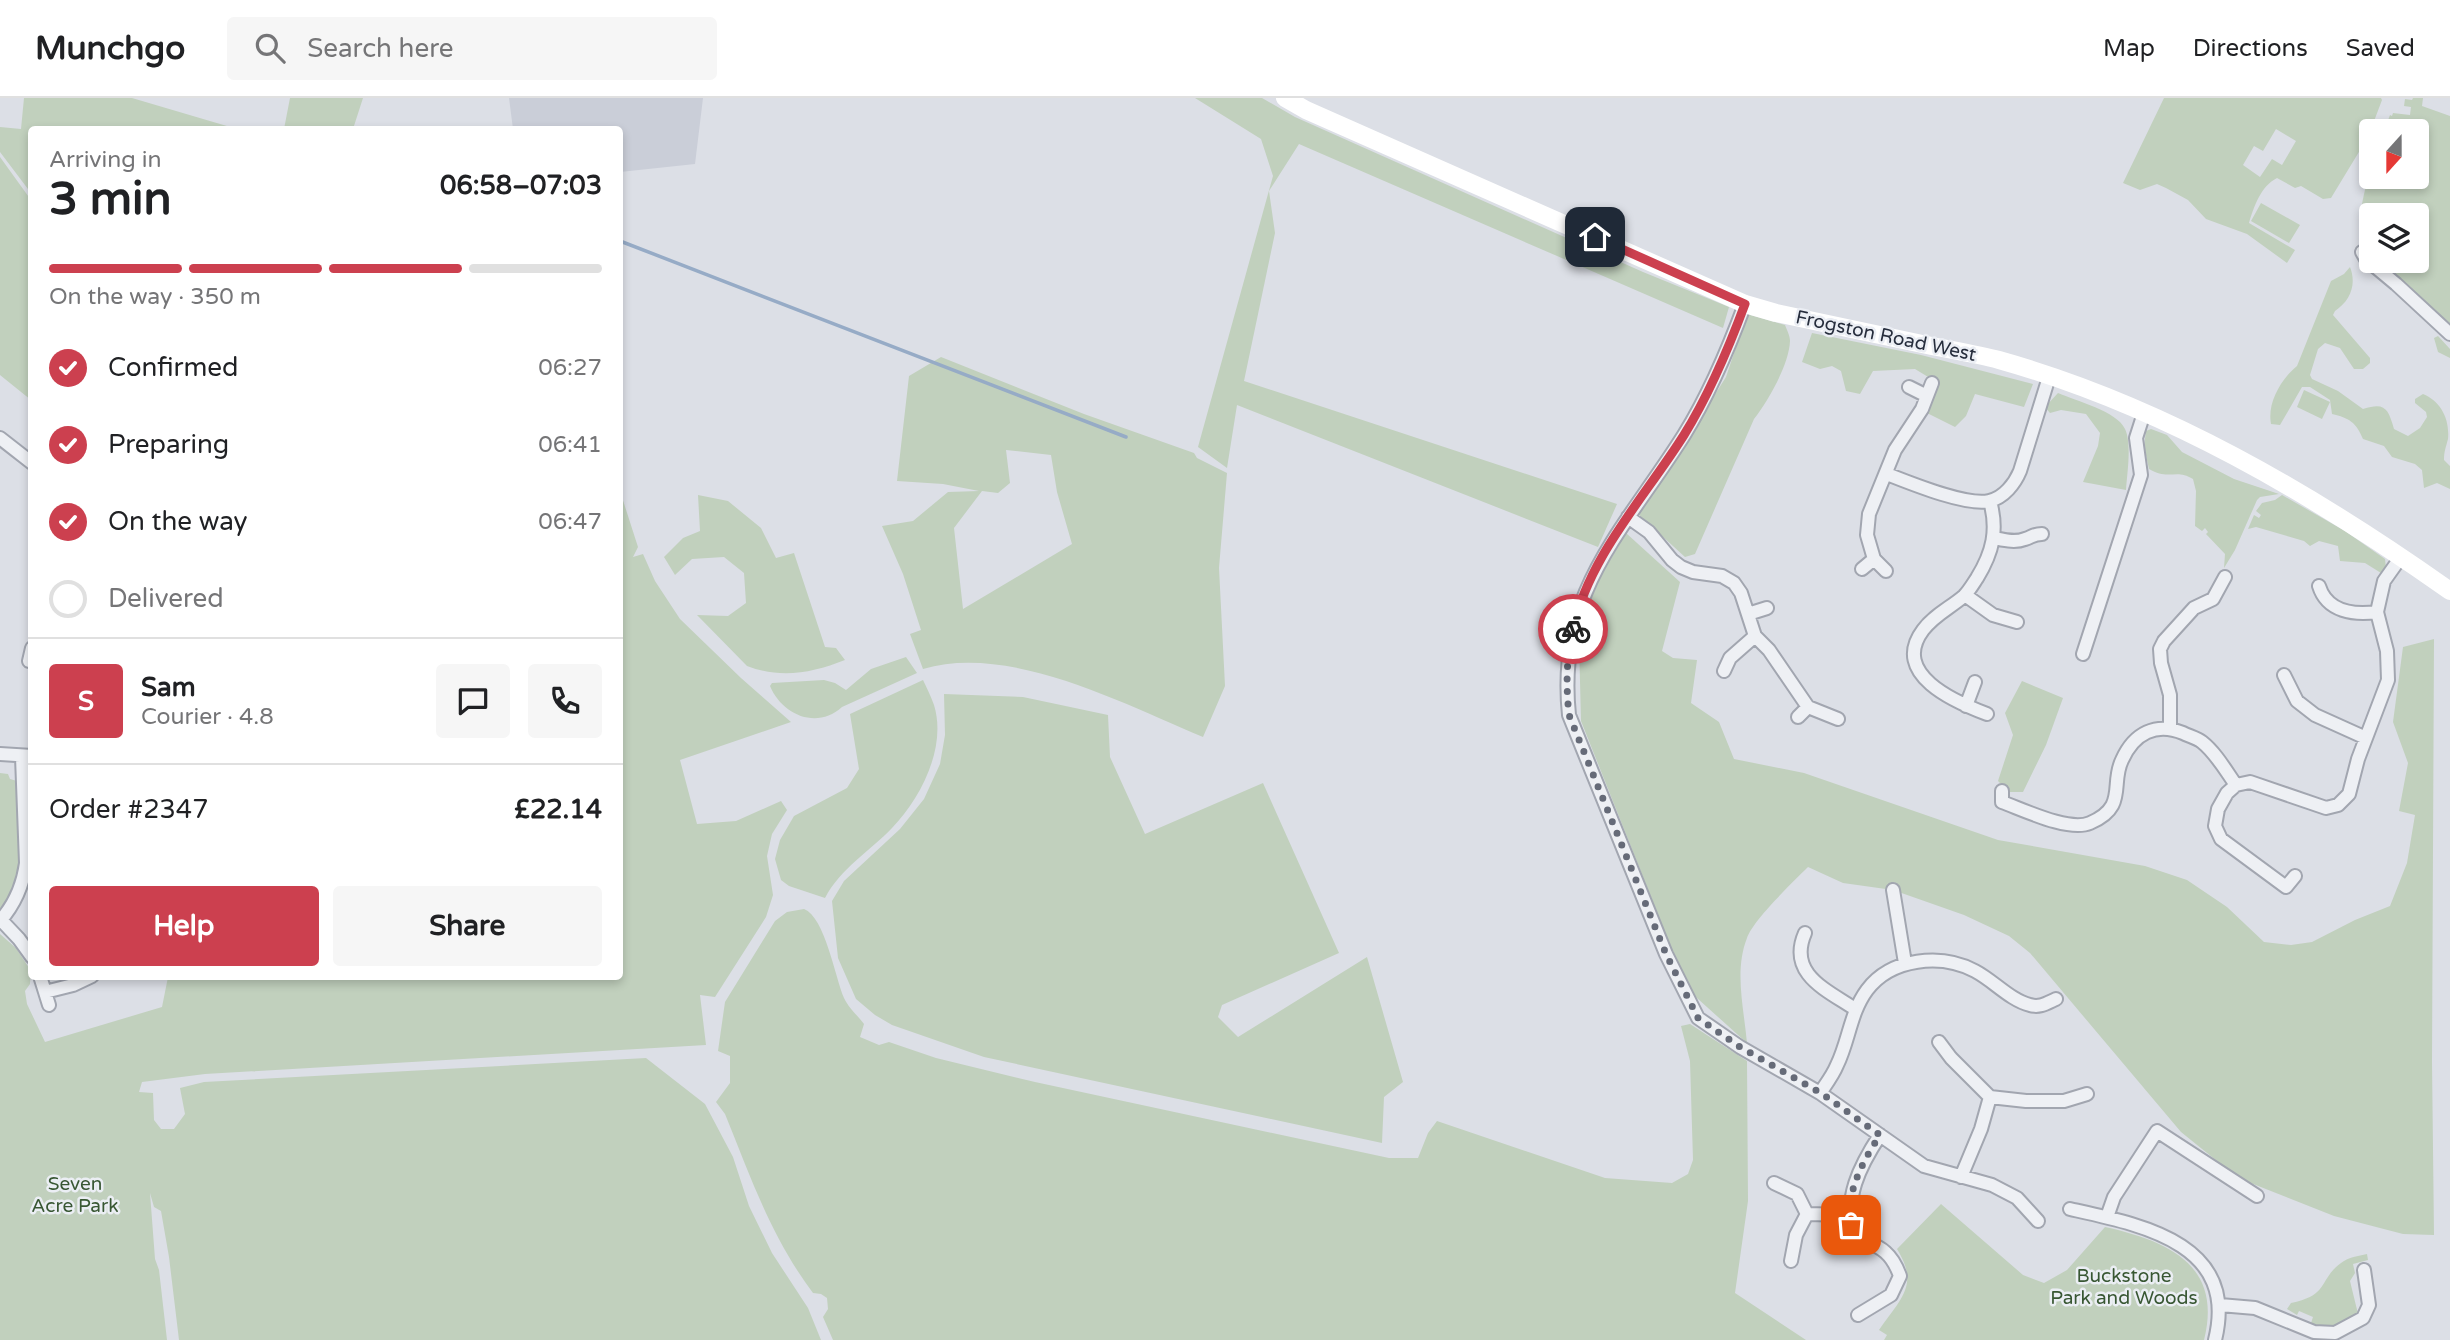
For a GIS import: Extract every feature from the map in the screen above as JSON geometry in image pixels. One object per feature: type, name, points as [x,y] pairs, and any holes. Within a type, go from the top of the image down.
[{"type":"main road","name":"Frogston Road West","points":[[1284,98],[1745,304],[1998,360],[2144,413],[2217,447],[2345,519],[2450,592]]},
{"type":"street","points":[[2384,273],[2450,334]]},
{"type":"street","points":[[1745,304],[1719,372],[1702,405],[1628,517],[1589,582],[1575,617],[1568,656],[1569,715],[1666,954],[1698,1018],[1740,1047],[1821,1093],[1924,1166],[1992,1185],[2017,1198],[2038,1221]]},
{"type":"street","points":[[1887,474],[1936,492],[1980,501],[1990,501],[2002,495],[2016,480],[2049,377]]},
{"type":"street","points":[[1886,571],[1874,559],[1867,535],[1867,523],[1901,439],[1922,410],[1932,383]]},
{"type":"street","points":[[1909,387],[1927,396]]},
{"type":"street","points":[[2083,654],[2141,475],[2136,439],[2144,413]]},
{"type":"street","points":[[0,438],[28,460]]},
{"type":"street","points":[[1987,714],[1966,706],[1924,679],[1914,657],[1915,647],[1923,630],[1937,614],[1965,595],[1981,570],[1994,538],[1995,526],[1990,501]]},
{"type":"street","points":[[1628,517],[1649,532],[1681,567],[1693,572],[1722,576],[1734,583],[1741,593],[1755,636],[1769,650],[1808,707],[1838,719]]},
{"type":"street","points":[[1994,538],[2025,546],[2033,534],[2042,534]]},
{"type":"street","points":[[2295,876],[2286,887],[2221,839],[2215,826],[2218,809],[2235,785],[2250,782],[2326,808],[2338,805],[2348,794],[2388,680],[2386,644],[2376,612],[2384,581],[2401,556]]},
{"type":"street","points":[[1862,569],[1874,559]]},
{"type":"street","points":[[2170,728],[2170,695],[2160,649],[2194,608],[2213,599],[2225,577]]},
{"type":"street","points":[[2319,586],[2321,593],[2342,611],[2359,614],[2376,612]]},
{"type":"street","points":[[1965,595],[1993,615],[2011,616]]},
{"type":"street","points":[[1748,614],[1767,608]]},
{"type":"street","points":[[1724,671],[1730,658],[1755,636]]},
{"type":"street","points":[[2284,675],[2297,701],[2315,715],[2366,738]]},
{"type":"street","points":[[1966,706],[1975,682]]},
{"type":"street","points":[[1798,717],[1808,707]]},
{"type":"street","points":[[2002,791],[2002,802],[2058,821],[2088,824],[2103,815],[2112,805],[2117,793],[2122,760],[2131,746],[2146,732],[2156,728],[2170,728],[2201,741],[2235,785]]},
{"type":"street","points":[[0,754],[27,756],[25,874],[13,905],[0,921],[28,951]]},
{"type":"street","points":[[1893,890],[1905,963]]},
{"type":"street","points":[[1805,933],[1800,945],[1802,961],[1809,978],[1855,1009]]},
{"type":"street","points":[[1821,1093],[1838,1065],[1855,1009],[1869,988],[1905,963],[1937,960],[1958,964],[1975,971],[2032,1006],[2042,1006],[2056,999]]},
{"type":"street","points":[[41,980],[47,999],[84,980]]},
{"type":"street","points":[[1939,1042],[1990,1097],[2064,1101],[2087,1094]]},
{"type":"street","points":[[1961,1177],[1977,1141],[1990,1097]]},
{"type":"street","points":[[2107,1217],[2113,1197],[2157,1131],[2257,1196]]},
{"type":"street","points":[[1858,1315],[1891,1295],[1900,1276],[1896,1264],[1886,1251],[1856,1236],[1849,1215],[1860,1168],[1880,1135]]},
{"type":"street","points":[[1774,1183],[1797,1194],[1807,1214]]},
{"type":"street","points":[[2070,1209],[2139,1226],[2187,1249],[2212,1277],[2218,1291],[2220,1321],[2215,1340]]},
{"type":"street","points":[[1807,1214],[1849,1215]]},
{"type":"street","points":[[1791,1261],[1796,1235],[1807,1214]]},
{"type":"street","points":[[2220,1305],[2255,1308],[2314,1332],[2335,1333],[2363,1318],[2369,1305],[2364,1270]]},
{"type":"shaded area","points":[[509,98],[703,98],[695,164],[623,172],[623,126],[513,126]]},
{"type":"green space","points":[[24,98],[132,98],[227,126],[28,126],[28,189],[0,152],[0,127],[21,129]]},
{"type":"green space","points":[[290,98],[363,98],[354,126],[285,126]]},
{"type":"green space","points":[[1195,98],[1262,98],[1295,117],[1643,272],[1729,307],[1723,328],[1299,144],[1269,191],[1275,233],[1244,381],[1617,504],[1598,547],[1237,405],[1227,468],[1198,447],[1273,176],[1261,139]]},
{"type":"green space","points":[[2164,98],[2382,100],[2375,119],[2359,119],[2359,152],[2331,198],[2323,199],[2301,186],[2295,188],[2277,178],[2259,197],[2249,223],[2295,250],[2287,263],[2247,234],[2206,219],[2188,200],[2166,188],[2157,184],[2140,190],[2123,183]],"holes":[[[2276,129],[2296,141],[2282,165],[2272,159],[2260,177],[2243,165],[2254,146],[2263,151]]]},
{"type":"green space","points":[[2423,98],[2422,106],[2450,116],[2450,329],[2388,273],[2429,273],[2429,203],[2363,203],[2365,189],[2429,189],[2429,119],[2388,119],[2393,113],[2410,115],[2411,107],[2404,106],[2405,99]]},
{"type":"green space","points":[[0,157],[28,196],[28,398],[0,375]]},
{"type":"green space","points":[[2261,203],[2300,225],[2289,243],[2251,221]]},
{"type":"green space","points":[[2350,267],[2353,280],[2351,292],[2333,315],[2370,358],[2370,363],[2363,369],[2354,369],[2340,348],[2325,343],[2318,349],[2310,375],[2312,379],[2338,391],[2363,409],[2376,406],[2384,408],[2394,429],[2408,436],[2420,428],[2427,417],[2426,412],[2415,403],[2415,399],[2423,394],[2434,401],[2443,411],[2447,424],[2448,439],[2444,460],[2450,466],[2450,489],[2437,483],[2424,488],[2422,470],[2415,464],[2392,457],[2384,446],[2363,439],[2358,428],[2351,422],[2332,414],[2330,400],[2310,387],[2302,387],[2280,425],[2271,424],[2271,408],[2276,392],[2297,366],[2331,281]]},
{"type":"green space","points":[[1747,314],[1785,325],[1790,339],[1789,351],[1777,382],[1754,419],[1695,554],[1685,557],[1639,515],[1726,377]]},
{"type":"green space","points":[[1812,333],[1921,355],[2033,384],[2024,407],[1975,394],[1966,416],[1955,427],[1925,412],[1938,383],[1915,369],[1873,371],[1860,394],[1846,391],[1841,371],[1832,366],[1820,369],[1802,362]]},
{"type":"green space","points":[[2438,336],[2450,349],[2450,358],[2438,352],[2434,338]]},
{"type":"green space","points":[[941,357],[1084,414],[1194,453],[1197,458],[1227,473],[1219,568],[1225,686],[1203,737],[1102,694],[1029,670],[992,664],[956,663],[923,669],[910,634],[921,630],[903,574],[882,526],[913,521],[948,492],[979,491],[943,484],[897,481],[909,376]],"holes":[[[1006,450],[1051,455],[1057,492],[1072,544],[963,609],[954,528],[982,491],[998,493],[1010,483]]]},
{"type":"green space","points":[[2304,390],[2330,402],[2322,419],[2297,407]]},
{"type":"green space","points":[[2058,393],[2095,407],[2121,423],[2128,443],[2126,490],[2083,482],[2098,446],[2100,433],[2086,414],[2061,410],[2050,413],[2045,407]]},
{"type":"green space","points":[[2151,429],[2167,435],[2182,452],[2234,479],[2279,494],[2260,497],[2257,500],[2224,568],[2225,554],[2206,534],[2208,532],[2205,528],[2202,531],[2195,526],[2196,491],[2193,479],[2182,474],[2162,474],[2149,469],[2144,446],[2146,431]]},
{"type":"green space","points":[[698,495],[728,501],[761,528],[776,558],[794,553],[825,647],[836,648],[845,660],[796,673],[760,670],[747,666],[697,615],[728,616],[746,603],[744,573],[724,557],[692,559],[675,575],[664,557],[683,538],[700,531]]},
{"type":"green space","points":[[2282,495],[2345,531],[2385,559],[2386,568],[2381,573],[2365,563],[2340,561],[2338,546],[2319,541],[2310,546],[2304,541],[2256,527],[2248,529],[2254,515],[2259,518],[2261,515],[2256,511],[2262,503]]},
{"type":"green space","name":"Seven Acre Park","points":[[623,500],[638,547],[633,557],[643,554],[655,581],[680,619],[791,722],[680,760],[697,824],[736,821],[781,801],[787,810],[772,834],[767,856],[773,895],[766,917],[715,997],[700,995],[706,1045],[205,1074],[142,1082],[139,1092],[153,1093],[154,1120],[161,1129],[174,1129],[185,1114],[180,1088],[204,1082],[646,1058],[705,1104],[733,1157],[749,1206],[772,1253],[808,1308],[821,1340],[179,1340],[161,1211],[154,1207],[150,1193],[155,1259],[159,1270],[167,1340],[0,1340],[0,934],[16,948],[28,966],[28,980],[30,980],[25,991],[27,1004],[45,1042],[162,1007],[167,980],[623,980]]},
{"type":"green space","points":[[1626,533],[1680,582],[1662,651],[1673,658],[1697,660],[1691,703],[1719,722],[1734,759],[1804,773],[1998,840],[2145,866],[2187,880],[2227,907],[2264,942],[2291,945],[2312,942],[2390,906],[2407,863],[2415,815],[2399,811],[2408,763],[2393,722],[2403,647],[2434,639],[2434,1235],[2403,1234],[2334,1216],[2238,1178],[2181,1132],[2030,953],[2009,936],[1964,915],[1893,890],[1843,883],[1808,867],[1784,891],[1751,930],[1743,951],[1740,977],[1747,1043],[1688,990],[1581,721],[1579,641],[1595,586]]},
{"type":"green space","points":[[906,657],[917,673],[822,718],[801,716],[791,711],[783,705],[770,686],[772,683],[824,680],[846,690],[871,669]]},
{"type":"green space","points":[[923,680],[934,705],[937,738],[929,771],[913,802],[892,828],[839,878],[825,898],[789,886],[781,880],[775,859],[780,840],[794,816],[847,788],[859,769],[850,714]]},
{"type":"green space","points":[[2022,681],[2063,698],[2046,745],[2023,792],[2009,792],[1998,781],[2013,735],[2005,713]]},
{"type":"green space","points":[[944,694],[1023,697],[1108,715],[1110,757],[1145,834],[1263,783],[1339,953],[1222,1005],[1218,1017],[1238,1037],[1367,957],[1403,1082],[1384,1097],[1382,1143],[984,1057],[892,1025],[856,999],[838,958],[832,901],[844,881],[900,829],[924,799],[940,764],[945,735]]},
{"type":"green space","points":[[0,773],[8,774],[10,779],[17,781],[17,829],[22,838],[20,872],[11,897],[0,911]]},
{"type":"green space","points":[[804,909],[818,923],[844,998],[864,1024],[860,1037],[879,1045],[889,1042],[936,1058],[1035,1082],[1389,1158],[1418,1158],[1428,1133],[1437,1121],[1605,1178],[1672,1183],[1688,1174],[1693,1160],[1690,1061],[1681,1026],[1690,1024],[1747,1061],[1748,1201],[1735,1293],[1806,1340],[833,1340],[823,1317],[828,1309],[827,1298],[813,1293],[785,1250],[763,1206],[725,1114],[716,1102],[730,1083],[730,1056],[718,1051],[725,1002],[775,921],[787,912]]},
{"type":"green space","name":"Buckstone Park and Woods","points":[[1941,1204],[2023,1275],[2044,1283],[2067,1270],[2105,1227],[2150,1240],[2169,1249],[2198,1275],[2205,1293],[2208,1314],[2204,1340],[1884,1340],[1887,1335],[1879,1330],[1900,1301],[1907,1283],[1904,1262],[1897,1249]]},
{"type":"green space","points":[[2367,1254],[2368,1260],[2353,1264],[2355,1273],[2350,1281],[2359,1318],[2341,1326],[2324,1328],[2311,1323],[2313,1317],[2299,1311],[2297,1315],[2287,1309],[2291,1303],[2312,1296],[2318,1291],[2341,1263]]},
{"type":"waterway","points":[[623,242],[1126,437]]},
{"type":"way so far","points":[[1573,629],[1568,656],[1569,715],[1666,954],[1698,1018],[1740,1047],[1821,1093],[1880,1135],[1860,1168],[1852,1195],[1849,1215],[1851,1225]]},
{"type":"route","points":[[1573,629],[1589,582],[1628,517],[1702,405],[1719,372],[1745,304],[1595,237]]}]
